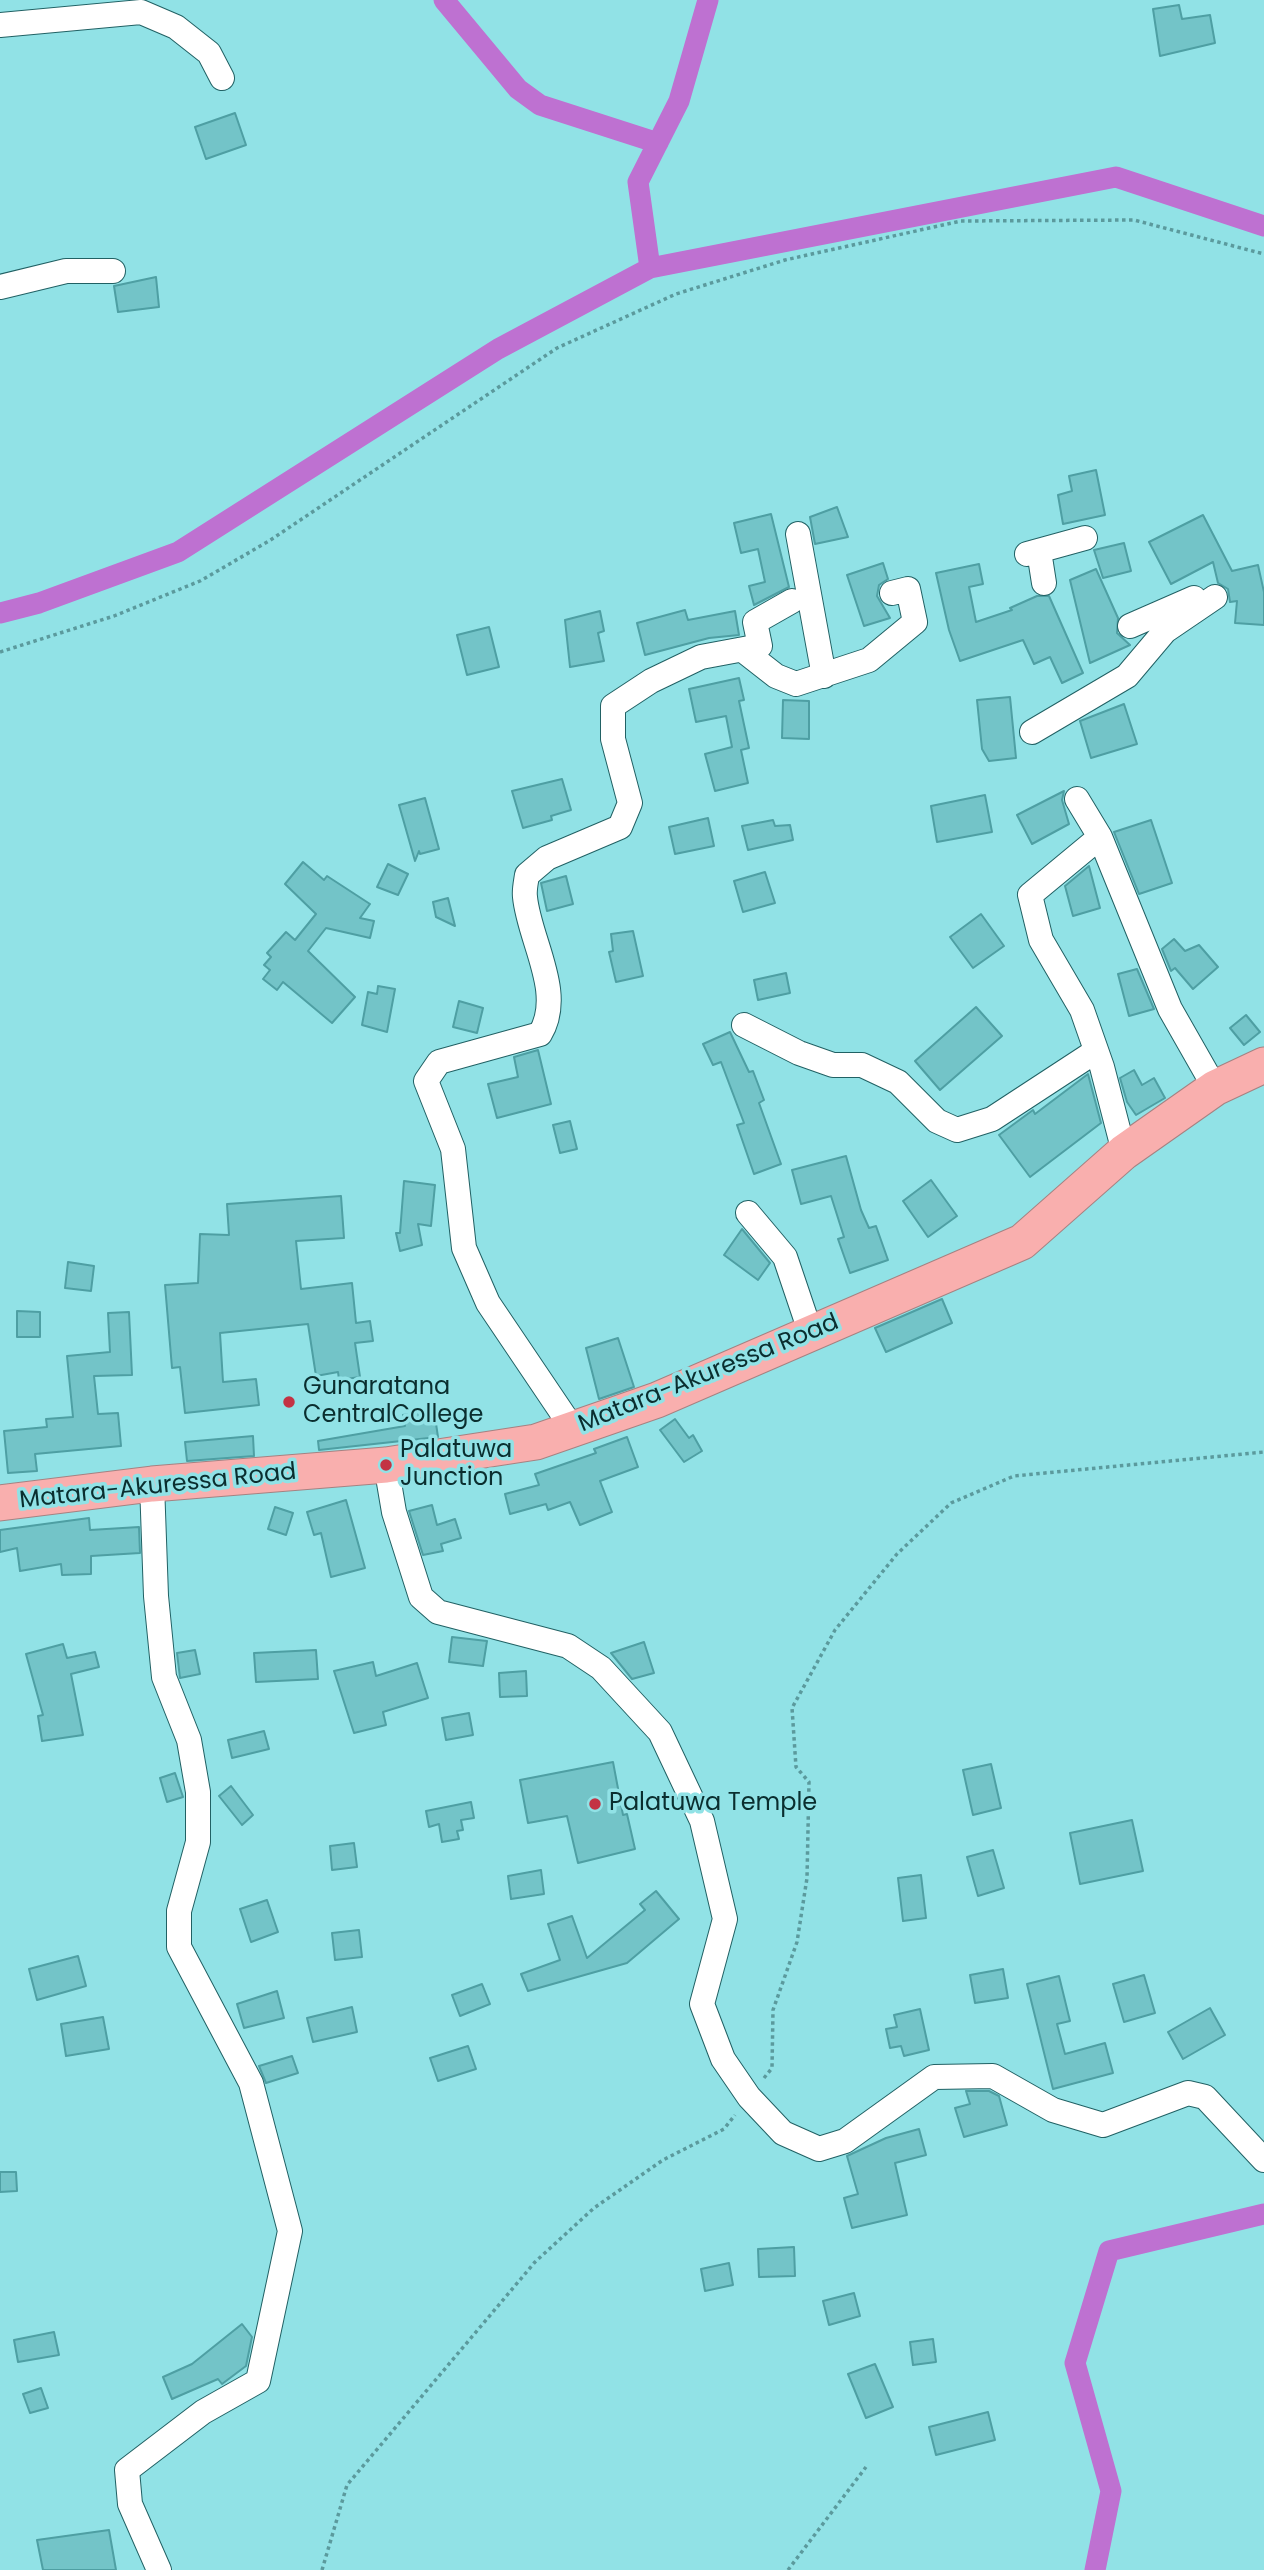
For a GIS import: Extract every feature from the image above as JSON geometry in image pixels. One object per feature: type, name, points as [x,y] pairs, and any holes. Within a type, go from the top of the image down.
[{"type":"highway","name":"Matara-Akuressa Road","points":[[0,1503],[152,1484],[386,1465],[536,1442],[657,1400],[1022,1242],[1124,1152],[1215,1087],[1264,1065]]},
{"type":"street","points":[[0,25],[141,12],[176,27],[209,52],[222,78]]},
{"type":"street","points":[[0,287],[66,271],[113,271]]},
{"type":"street","points":[[798,534],[824,676]]},
{"type":"street","points":[[1044,583],[1033,553],[1085,538]]},
{"type":"street","points":[[744,651],[776,676],[796,684],[869,660],[915,622],[908,589],[892,593]]},
{"type":"street","points":[[1032,732],[1127,676],[1165,631],[1213,594],[1130,626]]},
{"type":"street","points":[[573,1429],[488,1303],[464,1248],[453,1149],[426,1081],[439,1062],[540,1034],[550,1018],[541,953],[524,896],[527,875],[547,858],[620,827],[630,803],[612,739],[612,706],[651,681],[701,657],[760,646],[755,622],[792,601]]},
{"type":"street","points":[[1077,799],[1100,837],[1170,1009],[1215,1087]]},
{"type":"street","points":[[1100,837],[1030,895],[1041,940],[1082,1010],[1124,1152]]},
{"type":"street","points":[[744,1025],[799,1053],[833,1065],[862,1065],[898,1082],[937,1121],[957,1130],[992,1118],[1096,1051]]},
{"type":"street","points":[[748,1213],[785,1257],[811,1334]]},
{"type":"street","points":[[386,1465],[394,1512],[421,1597],[438,1612],[568,1646],[601,1668],[660,1732],[702,1821],[725,1919],[702,2004],[723,2059],[749,2097],[783,2133],[819,2149],[845,2141],[934,2077],[993,2076],[1054,2110],[1103,2125],[1188,2093],[1205,2097],[1264,2161]]},
{"type":"street","points":[[152,1484],[156,1596],[163,1677],[189,1740],[198,1792],[198,1842],[179,1911],[179,1947],[251,2083],[290,2231],[258,2381],[203,2412],[127,2470],[130,2504],[159,2570]]},
{"type":"path","points":[[0,652],[114,616],[200,581],[269,541],[557,348],[676,294],[785,260],[961,221],[1134,220],[1264,254]]},
{"type":"path","points":[[1014,1476],[1264,1452]]},
{"type":"path","points":[[788,2570],[866,2467]]},
{"type":"building","points":[[1179,5],[1182,19],[1210,15],[1215,43],[1160,56],[1153,9]]},
{"type":"building","points":[[235,113],[246,145],[206,159],[195,127]]},
{"type":"building","points":[[156,277],[159,307],[118,312],[114,286]]},
{"type":"building","points":[[1096,470],[1105,515],[1063,524],[1058,495],[1072,491],[1069,476]]},
{"type":"building","points":[[837,507],[848,537],[815,544],[810,517]]},
{"type":"building","points":[[771,514],[789,587],[754,605],[749,586],[765,582],[758,549],[741,553],[734,523]]},
{"type":"building","points":[[1203,515],[1232,571],[1258,565],[1264,592],[1264,625],[1235,623],[1237,601],[1230,602],[1228,589],[1218,583],[1213,562],[1171,584],[1149,542]]},
{"type":"building","points":[[1124,543],[1131,571],[1103,578],[1094,550]]},
{"type":"building","points":[[883,563],[888,579],[879,585],[877,596],[890,618],[864,626],[847,575]]},
{"type":"building","points":[[979,564],[983,584],[969,587],[976,622],[1012,610],[1010,608],[1037,596],[1049,596],[1083,673],[1062,683],[1050,657],[1034,664],[1023,640],[960,661],[949,630],[936,573]]},
{"type":"building","points":[[1096,569],[1118,618],[1117,633],[1130,645],[1090,663],[1070,580]]},
{"type":"building","points":[[685,610],[688,620],[735,611],[739,635],[709,638],[645,655],[637,623]]},
{"type":"building","points":[[600,611],[604,631],[598,633],[604,661],[570,667],[565,620]]},
{"type":"building","points":[[489,627],[499,667],[467,675],[457,635]]},
{"type":"building","points":[[739,678],[744,700],[739,701],[749,748],[741,750],[748,783],[715,791],[705,754],[732,747],[726,716],[696,722],[689,689]]},
{"type":"building","points":[[1010,697],[1016,758],[989,761],[982,749],[977,700]]},
{"type":"building","points":[[783,700],[809,701],[809,739],[782,738]]},
{"type":"building","points":[[1124,704],[1137,744],[1091,758],[1080,721]]},
{"type":"building","points":[[562,779],[571,810],[551,816],[552,820],[523,828],[512,791]]},
{"type":"building","points":[[1064,791],[1062,800],[1069,824],[1032,844],[1017,815]]},
{"type":"building","points":[[985,795],[992,832],[937,842],[931,806]]},
{"type":"building","points":[[425,798],[439,849],[420,854],[419,851],[415,861],[399,805]]},
{"type":"building","points":[[708,818],[714,846],[675,854],[669,827]]},
{"type":"building","points":[[773,820],[775,826],[790,825],[793,840],[748,850],[742,826]]},
{"type":"building","points":[[1151,820],[1172,883],[1139,894],[1114,832]]},
{"type":"building","points":[[303,862],[324,880],[327,876],[370,904],[360,918],[374,921],[370,938],[326,928],[308,951],[355,997],[332,1023],[283,982],[277,990],[263,979],[270,970],[264,965],[271,957],[267,953],[286,932],[295,940],[316,914],[285,884]]},
{"type":"building","points":[[388,864],[408,874],[398,895],[377,887]]},
{"type":"building","points":[[1089,866],[1100,908],[1073,916],[1065,886]]},
{"type":"building","points":[[765,872],[775,903],[743,912],[734,881]]},
{"type":"building","points":[[566,876],[573,904],[547,911],[541,883]]},
{"type":"building","points":[[448,898],[455,926],[436,917],[433,902]]},
{"type":"building","points":[[981,914],[1004,946],[973,968],[950,937]]},
{"type":"building","points":[[633,931],[643,976],[616,982],[609,952],[613,951],[611,934]]},
{"type":"building","points":[[1174,939],[1185,951],[1199,945],[1218,967],[1193,989],[1175,968],[1171,971],[1162,949]]},
{"type":"building","points":[[1137,969],[1154,1009],[1129,1016],[1118,974]]},
{"type":"building","points":[[786,973],[790,993],[758,1000],[754,980]]},
{"type":"building","points":[[378,986],[395,989],[387,1032],[362,1025],[368,992],[377,994]]},
{"type":"building","points":[[459,1001],[483,1008],[477,1033],[453,1027]]},
{"type":"building","points":[[976,1007],[1002,1036],[940,1090],[915,1061]]},
{"type":"building","points":[[1246,1015],[1260,1032],[1244,1045],[1230,1028]]},
{"type":"building","points":[[730,1032],[749,1072],[753,1071],[764,1100],[759,1103],[781,1164],[754,1174],[737,1125],[744,1123],[721,1062],[713,1065],[703,1044]]},
{"type":"building","points":[[538,1050],[551,1104],[497,1118],[488,1084],[518,1077],[514,1057]]},
{"type":"building","points":[[1134,1070],[1142,1085],[1154,1078],[1165,1098],[1136,1115],[1127,1102],[1120,1078]]},
{"type":"building","points":[[1088,1074],[1101,1123],[1030,1177],[999,1135],[1033,1110],[1035,1114]]},
{"type":"building","points":[[570,1121],[577,1149],[560,1153],[553,1125]]},
{"type":"building","points":[[846,1156],[861,1210],[869,1228],[876,1226],[888,1260],[850,1273],[838,1239],[844,1237],[831,1196],[801,1204],[792,1170]]},
{"type":"building","points":[[931,1180],[957,1216],[928,1237],[903,1201]]},
{"type":"building","points":[[404,1181],[435,1185],[431,1226],[418,1224],[422,1245],[400,1251],[396,1233],[400,1233]]},
{"type":"building","points":[[341,1196],[344,1238],[296,1241],[301,1289],[352,1283],[356,1323],[370,1321],[373,1341],[355,1343],[360,1377],[339,1380],[338,1372],[316,1376],[308,1324],[220,1333],[223,1382],[256,1379],[259,1405],[185,1413],[180,1367],[172,1368],[165,1285],[198,1283],[200,1234],[229,1235],[227,1204]]},
{"type":"building","points":[[742,1229],[770,1263],[758,1280],[724,1255]]},
{"type":"building","points":[[68,1262],[94,1266],[91,1291],[65,1288]]},
{"type":"building","points":[[942,1299],[952,1323],[886,1352],[875,1328]]},
{"type":"building","points":[[17,1311],[40,1312],[40,1337],[17,1337]]},
{"type":"building","points":[[129,1312],[132,1375],[94,1376],[98,1414],[118,1413],[121,1446],[35,1454],[37,1471],[8,1473],[4,1431],[47,1427],[46,1419],[73,1417],[67,1356],[110,1352],[108,1313]]},
{"type":"building","points":[[618,1338],[634,1387],[599,1399],[586,1348]]},
{"type":"building","points":[[419,1412],[420,1420],[435,1417],[438,1437],[319,1450],[318,1441],[405,1426],[403,1415]]},
{"type":"building","points":[[675,1419],[689,1438],[693,1435],[702,1451],[684,1462],[660,1430]]},
{"type":"building","points":[[253,1436],[254,1456],[187,1461],[185,1442]]},
{"type":"building","points":[[627,1437],[638,1467],[600,1481],[612,1512],[580,1525],[570,1502],[548,1510],[546,1504],[510,1514],[505,1494],[539,1485],[535,1474],[596,1453],[594,1449]]},
{"type":"building","points":[[346,1500],[365,1568],[331,1577],[321,1533],[314,1535],[307,1512]]},
{"type":"building","points":[[432,1505],[437,1525],[455,1519],[461,1538],[441,1544],[443,1551],[423,1555],[409,1511]]},
{"type":"building","points":[[275,1507],[293,1513],[286,1535],[268,1529]]},
{"type":"building","points":[[89,1518],[90,1530],[139,1527],[140,1553],[91,1556],[91,1574],[62,1575],[61,1564],[20,1571],[17,1548],[0,1552],[0,1530]]},
{"type":"building","points":[[452,1637],[487,1641],[483,1666],[449,1662]]},
{"type":"building","points":[[644,1642],[654,1673],[632,1679],[611,1653]]},
{"type":"building","points":[[63,1644],[67,1658],[95,1652],[99,1667],[71,1674],[83,1735],[42,1741],[38,1716],[43,1715],[26,1654]]},
{"type":"building","points":[[195,1650],[200,1674],[180,1678],[177,1653]]},
{"type":"building","points":[[316,1650],[318,1679],[256,1682],[254,1653]]},
{"type":"building","points":[[373,1662],[376,1676],[417,1663],[428,1698],[383,1712],[386,1725],[354,1733],[334,1671]]},
{"type":"building","points":[[526,1671],[527,1696],[500,1697],[499,1673]]},
{"type":"building","points":[[469,1713],[473,1735],[446,1740],[442,1718]]},
{"type":"building","points":[[264,1731],[269,1749],[232,1758],[228,1740]]},
{"type":"building","points":[[613,1762],[623,1815],[627,1814],[635,1849],[578,1863],[567,1816],[528,1823],[520,1780]]},
{"type":"building","points":[[991,1764],[1001,1808],[973,1815],[963,1770]]},
{"type":"building","points":[[175,1773],[183,1797],[167,1802],[160,1778]]},
{"type":"building","points":[[231,1786],[253,1815],[242,1825],[219,1796]]},
{"type":"building","points":[[471,1802],[474,1818],[461,1820],[463,1830],[457,1831],[459,1839],[442,1842],[439,1824],[429,1827],[426,1811]]},
{"type":"building","points":[[1132,1820],[1143,1871],[1080,1884],[1070,1833]]},
{"type":"building","points":[[354,1843],[357,1867],[332,1870],[330,1846]]},
{"type":"building","points":[[993,1850],[1004,1888],[978,1896],[967,1857]]},
{"type":"building","points":[[541,1870],[544,1894],[511,1899],[508,1876]]},
{"type":"building","points":[[921,1875],[926,1918],[903,1921],[898,1878]]},
{"type":"building","points":[[656,1891],[679,1919],[627,1963],[528,1991],[521,1974],[560,1960],[548,1924],[572,1916],[587,1958],[645,1910],[640,1904]]},
{"type":"building","points":[[267,1900],[278,1932],[251,1942],[240,1909]]},
{"type":"building","points":[[359,1930],[362,1957],[335,1960],[332,1933]]},
{"type":"building","points":[[78,1956],[86,1986],[37,2000],[29,1969]]},
{"type":"building","points":[[1003,1969],[1008,1998],[975,2003],[970,1975]]},
{"type":"building","points":[[1144,1975],[1155,2013],[1124,2022],[1113,1984]]},
{"type":"building","points":[[1059,1976],[1070,2021],[1057,2024],[1065,2054],[1105,2043],[1113,2073],[1053,2089],[1027,1984]]},
{"type":"building","points":[[482,1984],[490,2004],[460,2016],[452,1995]]},
{"type":"building","points":[[277,1991],[284,2018],[244,2028],[237,2004]]},
{"type":"building","points":[[352,2007],[357,2032],[313,2042],[307,2018]]},
{"type":"building","points":[[1210,2008],[1225,2035],[1183,2059],[1168,2032]]},
{"type":"building","points":[[920,2009],[929,2050],[904,2056],[901,2046],[890,2048],[886,2029],[897,2027],[894,2015]]},
{"type":"building","points":[[103,2017],[109,2049],[66,2056],[61,2024]]},
{"type":"building","points":[[468,2046],[476,2069],[438,2081],[430,2058]]},
{"type":"building","points":[[292,2056],[298,2073],[266,2083],[259,2066]]},
{"type":"building","points":[[966,2091],[989,2091],[999,2096],[1007,2125],[964,2137],[955,2108],[970,2104]]},
{"type":"building","points":[[919,2129],[926,2155],[895,2163],[907,2215],[852,2228],[844,2198],[858,2194],[847,2156],[886,2138]]},
{"type":"building","points":[[0,2172],[16,2172],[17,2191],[0,2192]]},
{"type":"building","points":[[794,2247],[795,2276],[759,2277],[758,2249]]},
{"type":"building","points":[[729,2263],[733,2285],[705,2291],[701,2269]]},
{"type":"building","points":[[854,2293],[860,2316],[829,2325],[823,2301]]},
{"type":"building","points":[[242,2324],[252,2337],[246,2366],[222,2384],[218,2379],[172,2399],[163,2377],[192,2364]]},
{"type":"building","points":[[54,2332],[59,2355],[18,2362],[14,2340]]},
{"type":"building","points":[[933,2339],[936,2362],[913,2365],[910,2342]]},
{"type":"building","points":[[875,2364],[893,2407],[866,2418],[848,2374]]},
{"type":"building","points":[[41,2388],[48,2408],[30,2413],[23,2394]]},
{"type":"building","points":[[988,2412],[995,2440],[936,2455],[929,2427]]},
{"type":"building","points":[[109,2530],[116,2570],[43,2570],[37,2540]]},
{"type":"waterway","points":[[444,0],[518,89],[540,105],[658,143]]},
{"type":"waterway","points":[[650,268],[638,182],[679,101],[708,0]]},
{"type":"waterway","points":[[0,613],[39,603],[178,552],[498,349],[650,268],[1116,177],[1264,226]]},
{"type":"waterway","points":[[1095,2570],[1111,2491],[1075,2363],[1109,2251],[1264,2214]]},
{"type":"place","name":"Gunaratana CentralCollege","points":[[289,1402]]},
{"type":"place","name":"Palatuwa Junction","points":[[386,1465]]},
{"type":"place","name":"Palatuwa Temple","points":[[595,1804]]}]
